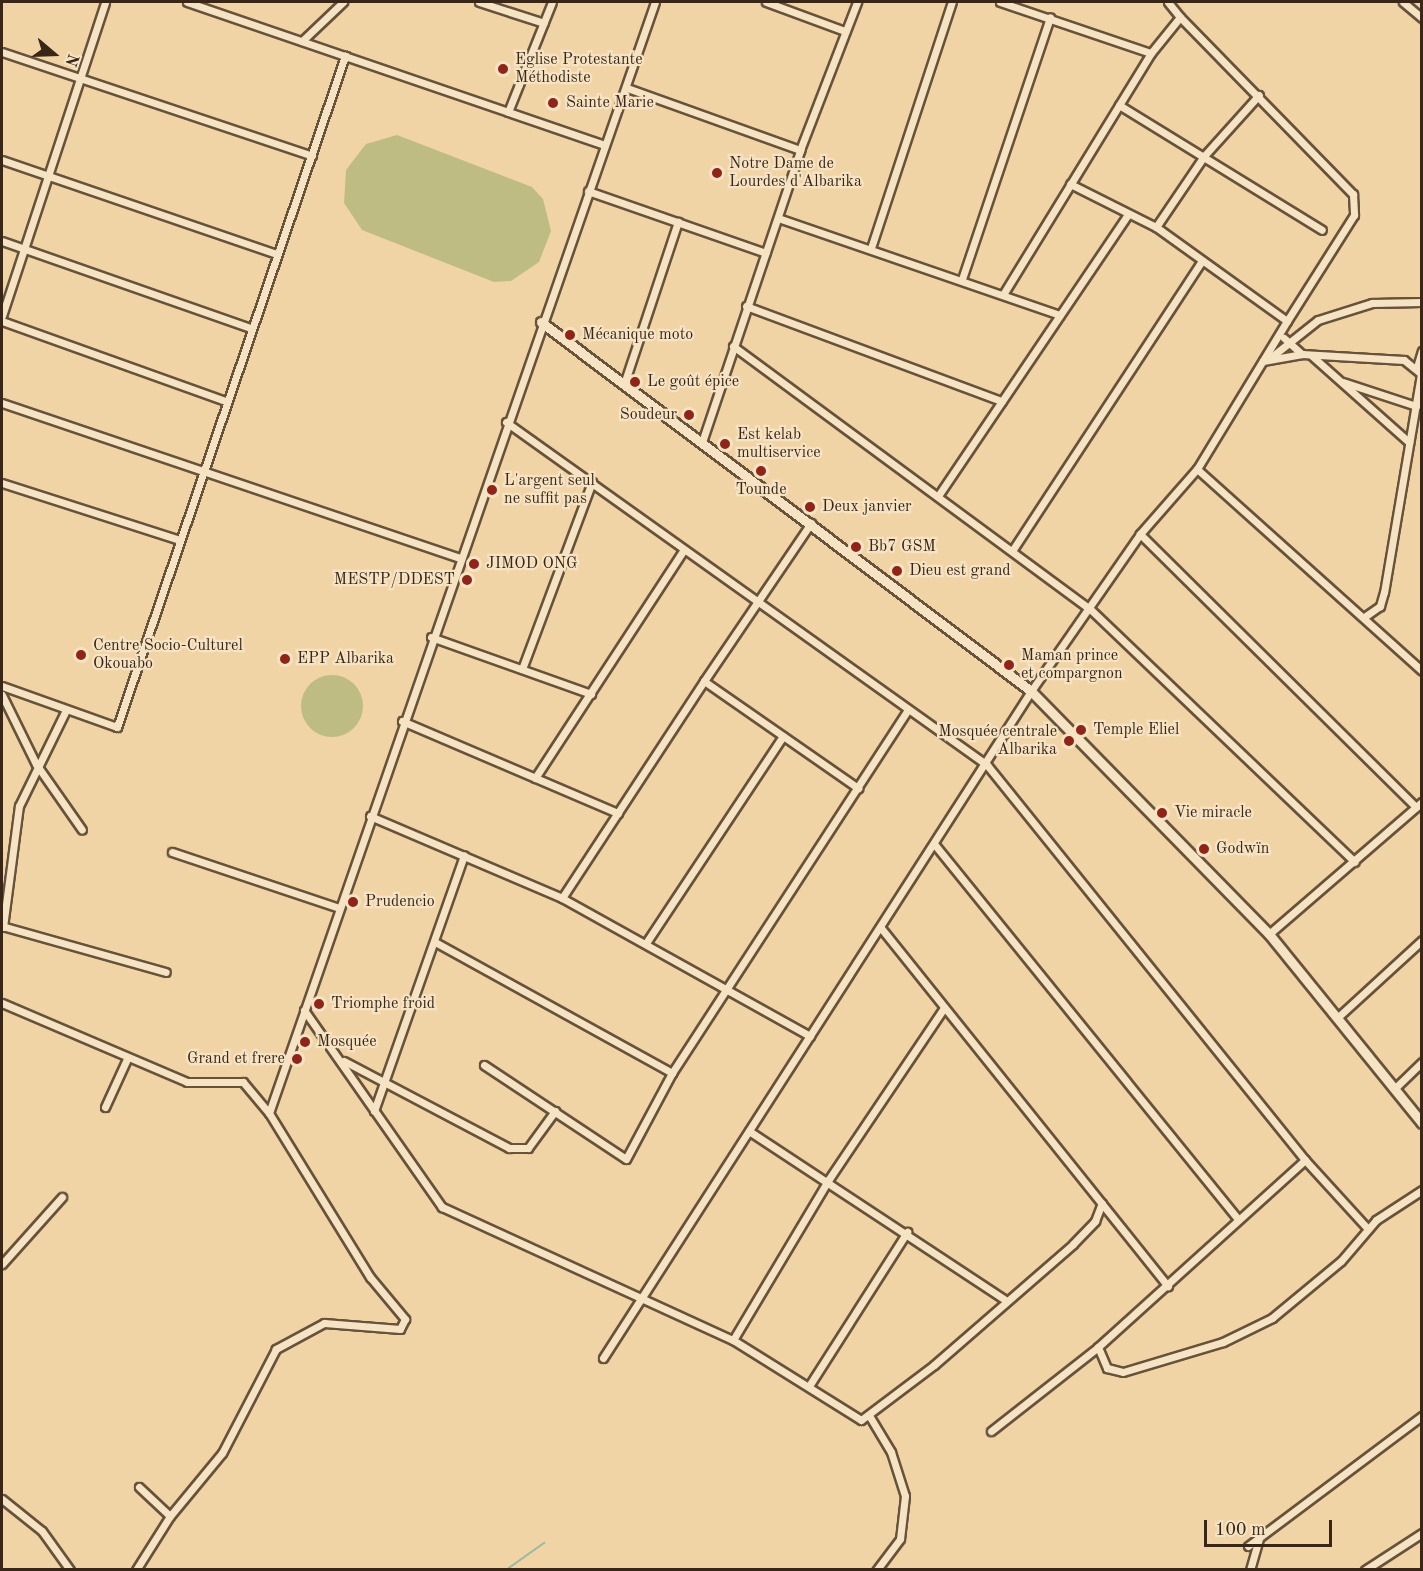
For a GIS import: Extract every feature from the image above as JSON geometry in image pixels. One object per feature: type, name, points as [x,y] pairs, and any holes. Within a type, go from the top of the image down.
[{"type":"street","points":[[2,315],[50,177],[105,2]]},
{"type":"street","points":[[187,2],[604,145]]},
{"type":"street","points":[[302,41],[343,2]]},
{"type":"street","points":[[479,2],[544,23]]},
{"type":"street","points":[[508,112],[552,2]]},
{"type":"street","points":[[269,1113],[402,721],[541,322],[627,87],[655,2]]},
{"type":"street","points":[[766,2],[845,31]]},
{"type":"street","points":[[702,442],[800,150],[857,2]]},
{"type":"street","points":[[871,248],[952,2]]},
{"type":"street","points":[[1000,2],[1151,53]]},
{"type":"street","points":[[603,1358],[641,1296],[987,765],[1031,691],[1140,534],[1197,469],[1278,334],[1354,215],[1355,204],[1339,178],[1259,94],[1180,17],[1168,2]]},
{"type":"street","points":[[1403,2],[1422,18]]},
{"type":"street","points":[[962,279],[1050,17]]},
{"type":"street","points":[[1004,293],[1151,53],[1180,17]]},
{"type":"street","points":[[2,52],[312,156]]},
{"type":"street","points":[[2,686],[117,727],[345,56]]},
{"type":"street","points":[[627,87],[800,150]]},
{"type":"street","points":[[1156,227],[1204,156],[1259,94]]},
{"type":"street","points":[[1119,105],[1322,230]]},
{"type":"street","points":[[2,160],[278,254]]},
{"type":"street","points":[[1070,184],[1156,227],[1201,262],[1287,321]]},
{"type":"street","points":[[588,190],[765,253]]},
{"type":"street","points":[[938,496],[1128,214]]},
{"type":"street","points":[[778,218],[1004,293],[1060,315]]},
{"type":"street","points":[[624,384],[678,222]]},
{"type":"street","points":[[2,241],[251,328]]},
{"type":"street","points":[[1012,551],[1201,262]]},
{"type":"street","points":[[1261,362],[1269,358],[1287,340],[1318,320],[1372,303],[1403,298],[1422,302]]},
{"type":"street","points":[[746,306],[1002,401]]},
{"type":"street","points":[[2,321],[226,401]]},
{"type":"street","points":[[541,322],[811,523],[1031,691],[1269,934],[1422,1123]]},
{"type":"street","points":[[1278,334],[1302,354]]},
{"type":"street","points":[[733,346],[1090,609],[1355,862]]},
{"type":"street","points":[[1364,617],[1380,606],[1384,592],[1416,406],[1417,367],[1422,351]]},
{"type":"street","points":[[1269,358],[1302,354],[1404,360],[1417,367]]},
{"type":"street","points":[[1312,356],[1409,442]]},
{"type":"street","points":[[1341,381],[1416,406]]},
{"type":"street","points":[[2,403],[459,558]]},
{"type":"street","points":[[506,422],[987,765],[1305,1160],[1368,1229]]},
{"type":"street","points":[[1197,469],[1422,671]]},
{"type":"street","points":[[522,669],[592,482]]},
{"type":"street","points":[[2,483],[180,540]]},
{"type":"street","points":[[562,898],[811,523]]},
{"type":"street","points":[[1140,534],[1419,804],[1355,862],[1269,934]]},
{"type":"street","points":[[535,777],[684,551]]},
{"type":"street","points":[[431,638],[591,694]]},
{"type":"street","points":[[704,681],[858,788]]},
{"type":"street","points":[[2,695],[36,764],[82,830]]},
{"type":"street","points":[[66,710],[36,764],[19,806],[2,927],[166,972]]},
{"type":"street","points":[[484,1065],[626,1159],[672,1073],[908,710]]},
{"type":"street","points":[[402,721],[618,813]]},
{"type":"street","points":[[646,943],[783,736]]},
{"type":"street","points":[[370,816],[562,898],[810,1036]]},
{"type":"street","points":[[935,845],[1238,1219]]},
{"type":"street","points":[[172,852],[339,908]]},
{"type":"street","points":[[374,1111],[464,855]]},
{"type":"street","points":[[881,928],[1168,1286]]},
{"type":"street","points":[[1336,1018],[1422,940]]},
{"type":"street","points":[[435,942],[672,1073]]},
{"type":"street","points":[[2,1004],[127,1059],[195,1085],[243,1082],[269,1113],[404,1325],[400,1329],[324,1323],[276,1349],[222,1453],[170,1516],[136,1569]]},
{"type":"street","points":[[733,1340],[828,1179],[944,1008]]},
{"type":"street","points":[[304,1010],[342,1060],[374,1111],[442,1207],[733,1340],[809,1386],[853,1418],[870,1417],[1004,1299],[1073,1244],[1095,1221],[1102,1203]]},
{"type":"street","points":[[105,1107],[127,1059]]},
{"type":"street","points":[[342,1060],[522,1151],[555,1111]]},
{"type":"street","points":[[1394,1089],[1422,1062]]},
{"type":"street","points":[[749,1131],[828,1179],[1004,1299]]},
{"type":"street","points":[[991,1431],[1098,1347],[1305,1160]]},
{"type":"street","points":[[1098,1347],[1107,1368],[1123,1372],[1223,1342],[1298,1298],[1368,1229],[1422,1190]]},
{"type":"street","points":[[2,1264],[62,1197]]},
{"type":"street","points":[[809,1386],[907,1232]]},
{"type":"street","points":[[1248,1546],[1422,1416]]},
{"type":"street","points":[[870,1417],[891,1452],[905,1496],[900,1539],[876,1569]]},
{"type":"street","points":[[139,1487],[170,1516]]},
{"type":"street","points":[[2,1499],[42,1531],[69,1569]]},
{"type":"street","points":[[1365,1569],[1422,1533]]},
{"type":"street","points":[[1250,1569],[1260,1537]]},
{"type":"shaded area","points":[[397,135],[532,187],[543,199],[551,231],[539,262],[511,281],[494,282],[362,230],[344,203],[346,170],[366,144]]},
{"type":"shaded area","points":[[326,675],[338,675],[354,684],[361,694],[363,706],[361,718],[354,728],[338,737],[326,737],[315,732],[306,723],[301,712],[301,700],[306,689],[315,680]]},
{"type":"waterway","points":[[506,1570],[544,1543]]},
{"type":"place","name":"Eglise Protestante Méthodiste","points":[[503,69]]},
{"type":"place","name":"Sainte Marie","points":[[553,103]]},
{"type":"place","name":"Notre Dame de Lourdes d'Albarika","points":[[717,173]]},
{"type":"place","name":"Mécanique moto","points":[[570,335]]},
{"type":"place","name":"Le goût épice","points":[[635,382]]},
{"type":"place","name":"Soudeur","points":[[689,415]]},
{"type":"place","name":"Est kelab multiservice","points":[[725,444]]},
{"type":"place","name":"Tounde","points":[[761,471]]},
{"type":"place","name":"L'argent seul ne suffit pas","points":[[492,490]]},
{"type":"place","name":"Deux janvier","points":[[810,507]]},
{"type":"place","name":"Bb7 GSM","points":[[856,547]]},
{"type":"place","name":"JIMOD ONG","points":[[474,564]]},
{"type":"place","name":"Dieu est grand","points":[[897,571]]},
{"type":"place","name":"MESTP/DDEST","points":[[467,580]]},
{"type":"place","name":"Centre Socio-Culturel Okouabo","points":[[81,655]]},
{"type":"place","name":"EPP Albarika","points":[[285,659]]},
{"type":"place","name":"Maman prince et compargnon","points":[[1009,665]]},
{"type":"place","name":"Temple Eliel","points":[[1081,730]]},
{"type":"place","name":"Mosquée centrale Albarika","points":[[1069,741]]},
{"type":"place","name":"Vie miracle","points":[[1162,813]]},
{"type":"place","name":"Godwïn","points":[[1204,849]]},
{"type":"place","name":"Prudencio","points":[[353,902]]},
{"type":"place","name":"Triomphe froid","points":[[319,1004]]},
{"type":"place","name":"Mosquée","points":[[305,1042]]},
{"type":"place","name":"Grand et frere","points":[[297,1059]]}]
